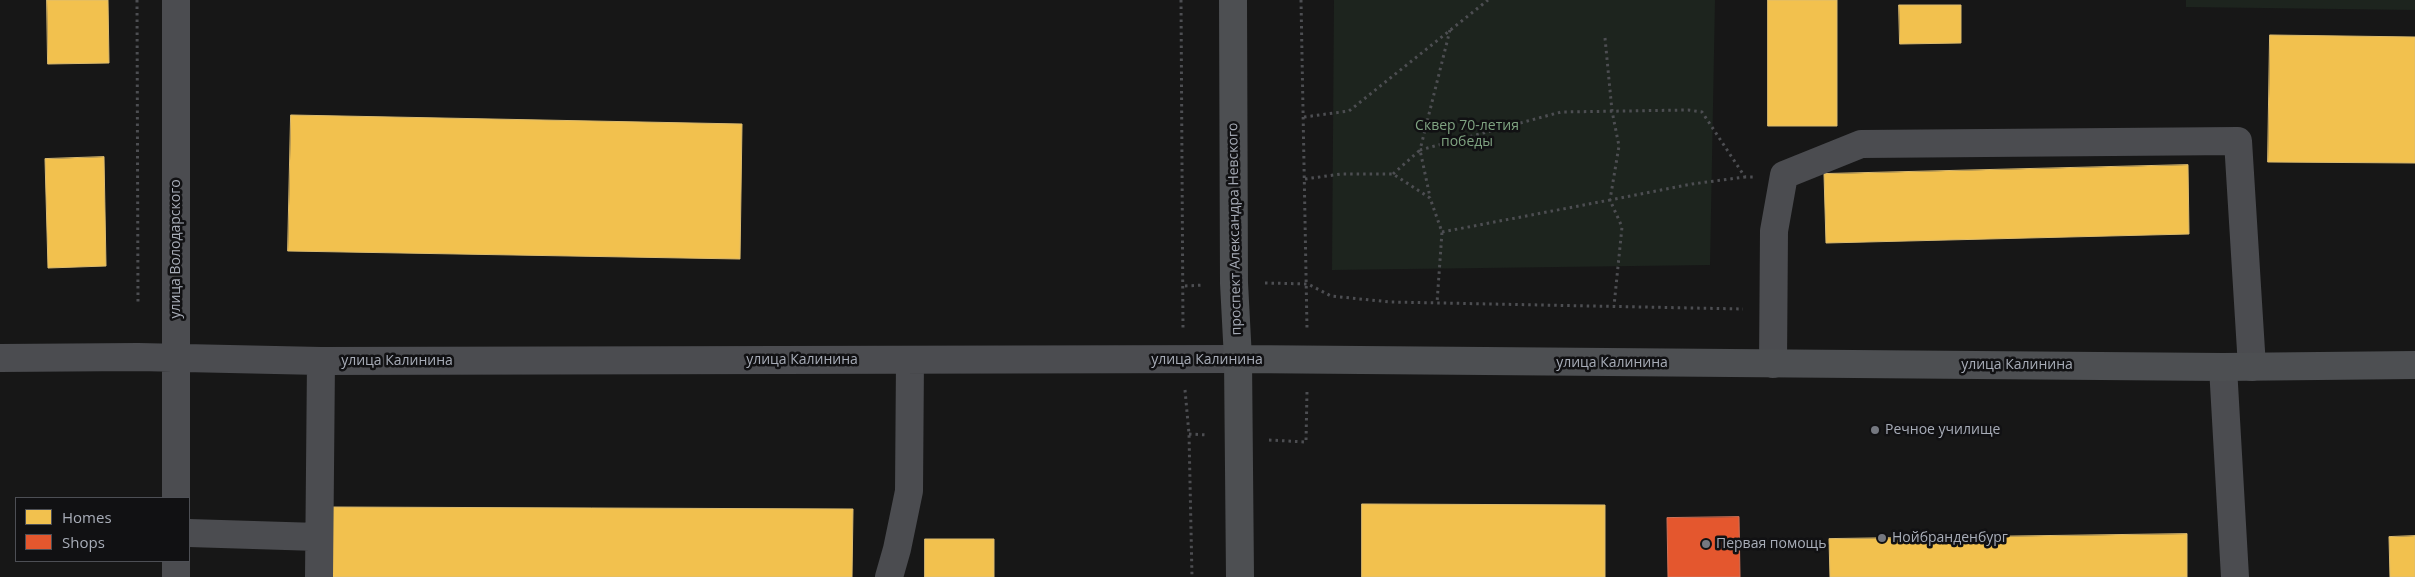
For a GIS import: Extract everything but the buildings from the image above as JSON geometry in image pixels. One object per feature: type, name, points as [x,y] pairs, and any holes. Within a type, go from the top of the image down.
[{"type":"main road","name":"проспект Александра Невского","points":[[1233,0],[1234,283],[1238,359],[1240,577]]},
{"type":"main road","name":"улица Калинина","points":[[1238,359],[2223,367],[2415,365]]},
{"type":"street","name":"улица Володарского","points":[[176,0],[176,497]]},
{"type":"street","points":[[1773,364],[1774,230],[1784,175],[1861,144],[2238,141],[2252,367]]},
{"type":"street","name":"улица Калинина","points":[[0,358],[177,358],[321,361],[1238,359]]},
{"type":"street","points":[[889,577],[909,491],[910,360]]},
{"type":"street","points":[[319,577],[321,361]]},
{"type":"street","points":[[2223,367],[2235,577]]},
{"type":"street","points":[[190,533],[318,537]]},
{"type":"street","points":[[176,562],[176,577]]},
{"type":"path","points":[[137,0],[138,305]]},
{"type":"path","points":[[1181,0],[1185,286]]},
{"type":"path","points":[[1301,0],[1308,284],[1331,296],[1390,302],[1773,309]]},
{"type":"path","points":[[1304,117],[1349,111],[1488,0]]},
{"type":"path","points":[[1437,302],[1442,232],[1430,198],[1420,150],[1450,30]]},
{"type":"path","points":[[1605,38],[1612,111],[1619,146],[1610,200],[1622,227],[1614,306]]},
{"type":"path","points":[[1393,174],[1420,150],[1561,112],[1612,111],[1702,112],[1745,177]]},
{"type":"path","points":[[1305,179],[1341,174],[1393,174],[1430,198]]},
{"type":"path","points":[[1442,232],[1692,184],[1745,177],[1784,175]]},
{"type":"path","points":[[1189,434],[1192,577]]},
{"type":"green space","name":"Сквер 70-летия победы","points":[[1334,0],[1715,0],[1710,265],[1332,270]]},
{"type":"green space","points":[[2186,0],[2415,0],[2415,10],[2186,7]]},
{"type":"place","name":"Речное училище","points":[[1875,430]]},
{"type":"place","name":"Нойбранденбург","points":[[1882,538]]},
{"type":"place","name":"Первая помощь","points":[[1706,544]]}]
